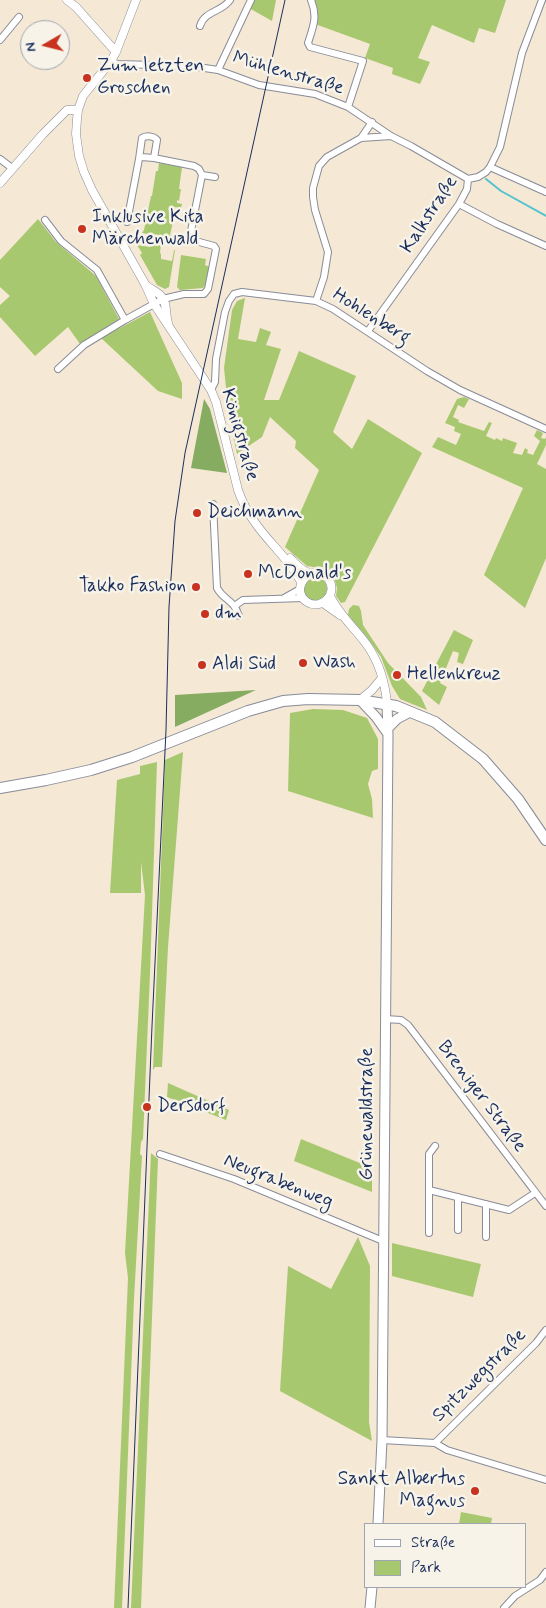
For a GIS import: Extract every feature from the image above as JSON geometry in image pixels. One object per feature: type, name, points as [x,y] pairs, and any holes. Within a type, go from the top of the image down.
[{"type":"main road","points":[[0,788],[46,780],[132,757],[248,711],[283,701],[308,699],[360,700],[387,703],[436,722],[483,759],[518,799],[546,840]]},
{"type":"main road","points":[[360,700],[388,731],[397,720],[410,712]]},
{"type":"main road","name":"Grünewaldstraße","points":[[378,1523],[382,1440],[387,703]]},
{"type":"main road","points":[[370,1608],[372,1588]]},
{"type":"street","points":[[67,0],[116,52]]},
{"type":"street","name":"Königstraße","points":[[136,0],[116,52],[83,96],[78,110],[77,147],[84,172],[154,304],[211,390],[216,402],[243,503],[256,524],[296,572],[303,598],[312,604],[323,603],[336,614],[342,616]]},
{"type":"street","points":[[200,22],[206,16],[223,7],[230,0]]},
{"type":"street","points":[[218,70],[251,0]]},
{"type":"street","points":[[311,0],[315,9],[315,18],[308,43],[310,47],[363,61],[348,107]]},
{"type":"street","points":[[542,0],[522,53],[500,147],[490,167],[546,192]]},
{"type":"street","points":[[0,40],[19,18]]},
{"type":"street","name":"Mühlenstraße","points":[[111,61],[117,64],[191,66],[218,70],[259,85],[315,94],[348,107],[391,136],[412,146],[468,179]]},
{"type":"street","points":[[0,183],[43,134],[68,110],[78,110]]},
{"type":"street","points":[[316,301],[328,264],[328,252],[315,210],[313,198],[315,176],[319,166],[328,157],[361,138],[372,122]]},
{"type":"street","points":[[127,222],[142,138],[146,136],[154,137],[157,140],[154,158]]},
{"type":"street","points":[[361,138],[391,136]]},
{"type":"street","points":[[58,370],[84,345],[163,299],[184,294],[204,294],[208,289],[216,249],[214,246],[192,240],[190,236],[202,175],[199,169],[194,166],[145,156],[138,159]]},
{"type":"street","points":[[0,159],[12,168]]},
{"type":"street","name":"Kalkstraße","points":[[368,332],[458,204],[467,189],[468,179],[478,177],[490,167]]},
{"type":"street","points":[[202,175],[215,177]]},
{"type":"street","points":[[458,204],[496,224],[546,246]]},
{"type":"street","points":[[45,220],[61,241],[97,270],[125,320]]},
{"type":"street","name":"Königstraße","points":[[145,284],[160,295],[166,304],[168,326]]},
{"type":"street","name":"Hohlenberg","points":[[211,390],[215,382],[216,359],[225,312],[234,294],[242,292],[316,301],[333,309],[427,371],[460,390],[546,430]]},
{"type":"street","points":[[213,504],[217,588],[219,592],[236,605],[239,616]]},
{"type":"street","name":"Königstraße","points":[[280,552],[310,574],[326,576],[331,585],[330,596],[334,604],[368,646],[377,662],[386,692],[387,703]]},
{"type":"street","points":[[283,598],[301,586],[310,574]]},
{"type":"street","points":[[323,603],[330,596]]},
{"type":"street","points":[[236,605],[243,600],[303,598]]},
{"type":"street","points":[[360,700],[382,678]]},
{"type":"street","name":"Breniger Straße","points":[[385,1019],[401,1020],[408,1025],[546,1206]]},
{"type":"street","points":[[429,1233],[429,1154],[435,1146]]},
{"type":"street","name":"Neugrabenweg","points":[[160,1154],[234,1179],[384,1241]]},
{"type":"street","points":[[429,1190],[509,1210],[535,1193]]},
{"type":"street","points":[[458,1197],[458,1230]]},
{"type":"street","points":[[486,1204],[486,1237]]},
{"type":"street","name":"Spitzwegstraße","points":[[435,1443],[536,1343],[546,1330]]},
{"type":"street","points":[[382,1440],[435,1443],[447,1450],[546,1480]]},
{"type":"street","points":[[504,1608],[515,1596],[540,1580],[546,1572]]},
{"type":"green space","points":[[253,0],[276,0],[272,21],[249,8]]},
{"type":"green space","points":[[315,0],[506,0],[495,33],[479,28],[474,43],[432,25],[418,58],[430,62],[420,84],[392,74],[393,68],[365,58],[370,44],[315,24],[318,12]]},
{"type":"green space","points":[[159,163],[182,167],[179,189],[181,189],[177,203],[182,204],[181,208],[174,207],[173,212],[175,213],[170,235],[181,238],[181,240],[167,238],[166,244],[161,244],[161,259],[172,261],[175,250],[169,287],[165,289],[157,285],[140,255],[142,253],[137,245],[150,247],[152,235],[142,233]]},
{"type":"green space","points":[[38,219],[56,242],[96,276],[119,319],[80,344],[68,327],[35,356],[0,317],[0,305],[10,296],[0,287],[0,260]]},
{"type":"green space","points":[[181,255],[206,259],[205,265],[210,267],[206,284],[203,288],[180,290],[177,287]]},
{"type":"green space","points":[[245,298],[238,339],[256,342],[260,328],[271,332],[266,345],[281,349],[264,400],[279,400],[299,351],[356,376],[333,432],[352,449],[368,419],[422,453],[345,602],[341,603],[336,596],[337,588],[334,577],[326,569],[307,566],[285,547],[319,470],[295,448],[296,441],[270,417],[262,437],[237,454],[229,417],[224,368],[232,310],[237,301]]},
{"type":"green space","points":[[150,312],[182,383],[182,399],[158,391],[101,338]]},
{"type":"green space","points":[[464,397],[469,399],[464,408],[458,405],[453,417],[459,420],[458,422],[484,431],[489,422],[492,423],[486,436],[495,440],[496,438],[502,441],[503,438],[517,443],[513,453],[522,455],[525,448],[528,450],[527,453],[533,455],[540,441],[534,436],[537,430],[543,433],[541,438],[545,439],[546,437],[546,445],[537,464],[546,469],[546,558],[525,608],[484,575],[523,488],[432,447],[438,437],[456,445],[461,434],[454,431],[455,427],[445,423],[457,399]]},
{"type":"green space","points":[[204,399],[210,409],[227,473],[191,468]]},
{"type":"green space","points":[[315,577],[320,578],[326,584],[326,594],[320,600],[315,601],[310,600],[304,594],[303,589],[304,584],[310,578]]},
{"type":"green space","points":[[353,605],[359,606],[363,625],[388,663],[421,697],[427,710],[400,699],[392,686],[381,657],[348,615],[349,609]]},
{"type":"green space","points":[[454,630],[473,640],[463,664],[457,662],[459,653],[453,651],[440,683],[447,687],[439,705],[422,691]]},
{"type":"green space","points":[[256,690],[175,727],[175,695]]},
{"type":"green space","points":[[313,709],[343,710],[367,718],[378,739],[378,769],[372,771],[368,784],[372,799],[373,818],[288,791],[290,713]]},
{"type":"green space","points":[[183,752],[168,947],[162,1067],[155,1067],[153,1070],[165,760]]},
{"type":"green space","points":[[157,762],[150,974],[143,1139],[140,1154],[142,1156],[134,1299],[122,1608],[114,1608],[128,1278],[125,1253],[145,895],[141,862],[141,893],[110,893],[117,780],[140,774],[140,766]]},
{"type":"green space","points":[[168,1083],[229,1110],[226,1120],[167,1097]]},
{"type":"green space","points":[[301,1139],[372,1168],[372,1192],[294,1161]]},
{"type":"green space","points":[[151,1153],[158,1159],[141,1608],[131,1608]]},
{"type":"green space","points":[[358,1237],[370,1266],[369,1422],[372,1441],[280,1391],[288,1266],[331,1289]]},
{"type":"green space","points":[[392,1243],[481,1264],[473,1297],[392,1276]]},
{"type":"green space","points":[[461,1512],[492,1518],[491,1523],[459,1523]]},
{"type":"waterway","points":[[486,179],[501,191],[546,216]]},
{"type":"tram line","points":[[128,1608],[166,730],[169,607],[175,521],[185,453],[285,0]]},
{"type":"place","name":"Zum letzten Groschen","points":[[87,78]]},
{"type":"place","name":"Inklusive Kita Märchenwald","points":[[82,229]]},
{"type":"place","name":"Deichmann","points":[[197,513]]},
{"type":"place","name":"McDonald's","points":[[248,574]]},
{"type":"place","name":"Takko Fashion","points":[[196,587]]},
{"type":"place","name":"dm","points":[[205,614]]},
{"type":"place","name":"Wash","points":[[303,663]]},
{"type":"place","name":"Aldi Süd","points":[[202,665]]},
{"type":"place","name":"Hellenkreuz","points":[[397,675]]},
{"type":"place","name":"Dersdorf","points":[[147,1107]]},
{"type":"place","name":"Sankt Albertus Magnus","points":[[475,1491]]}]
